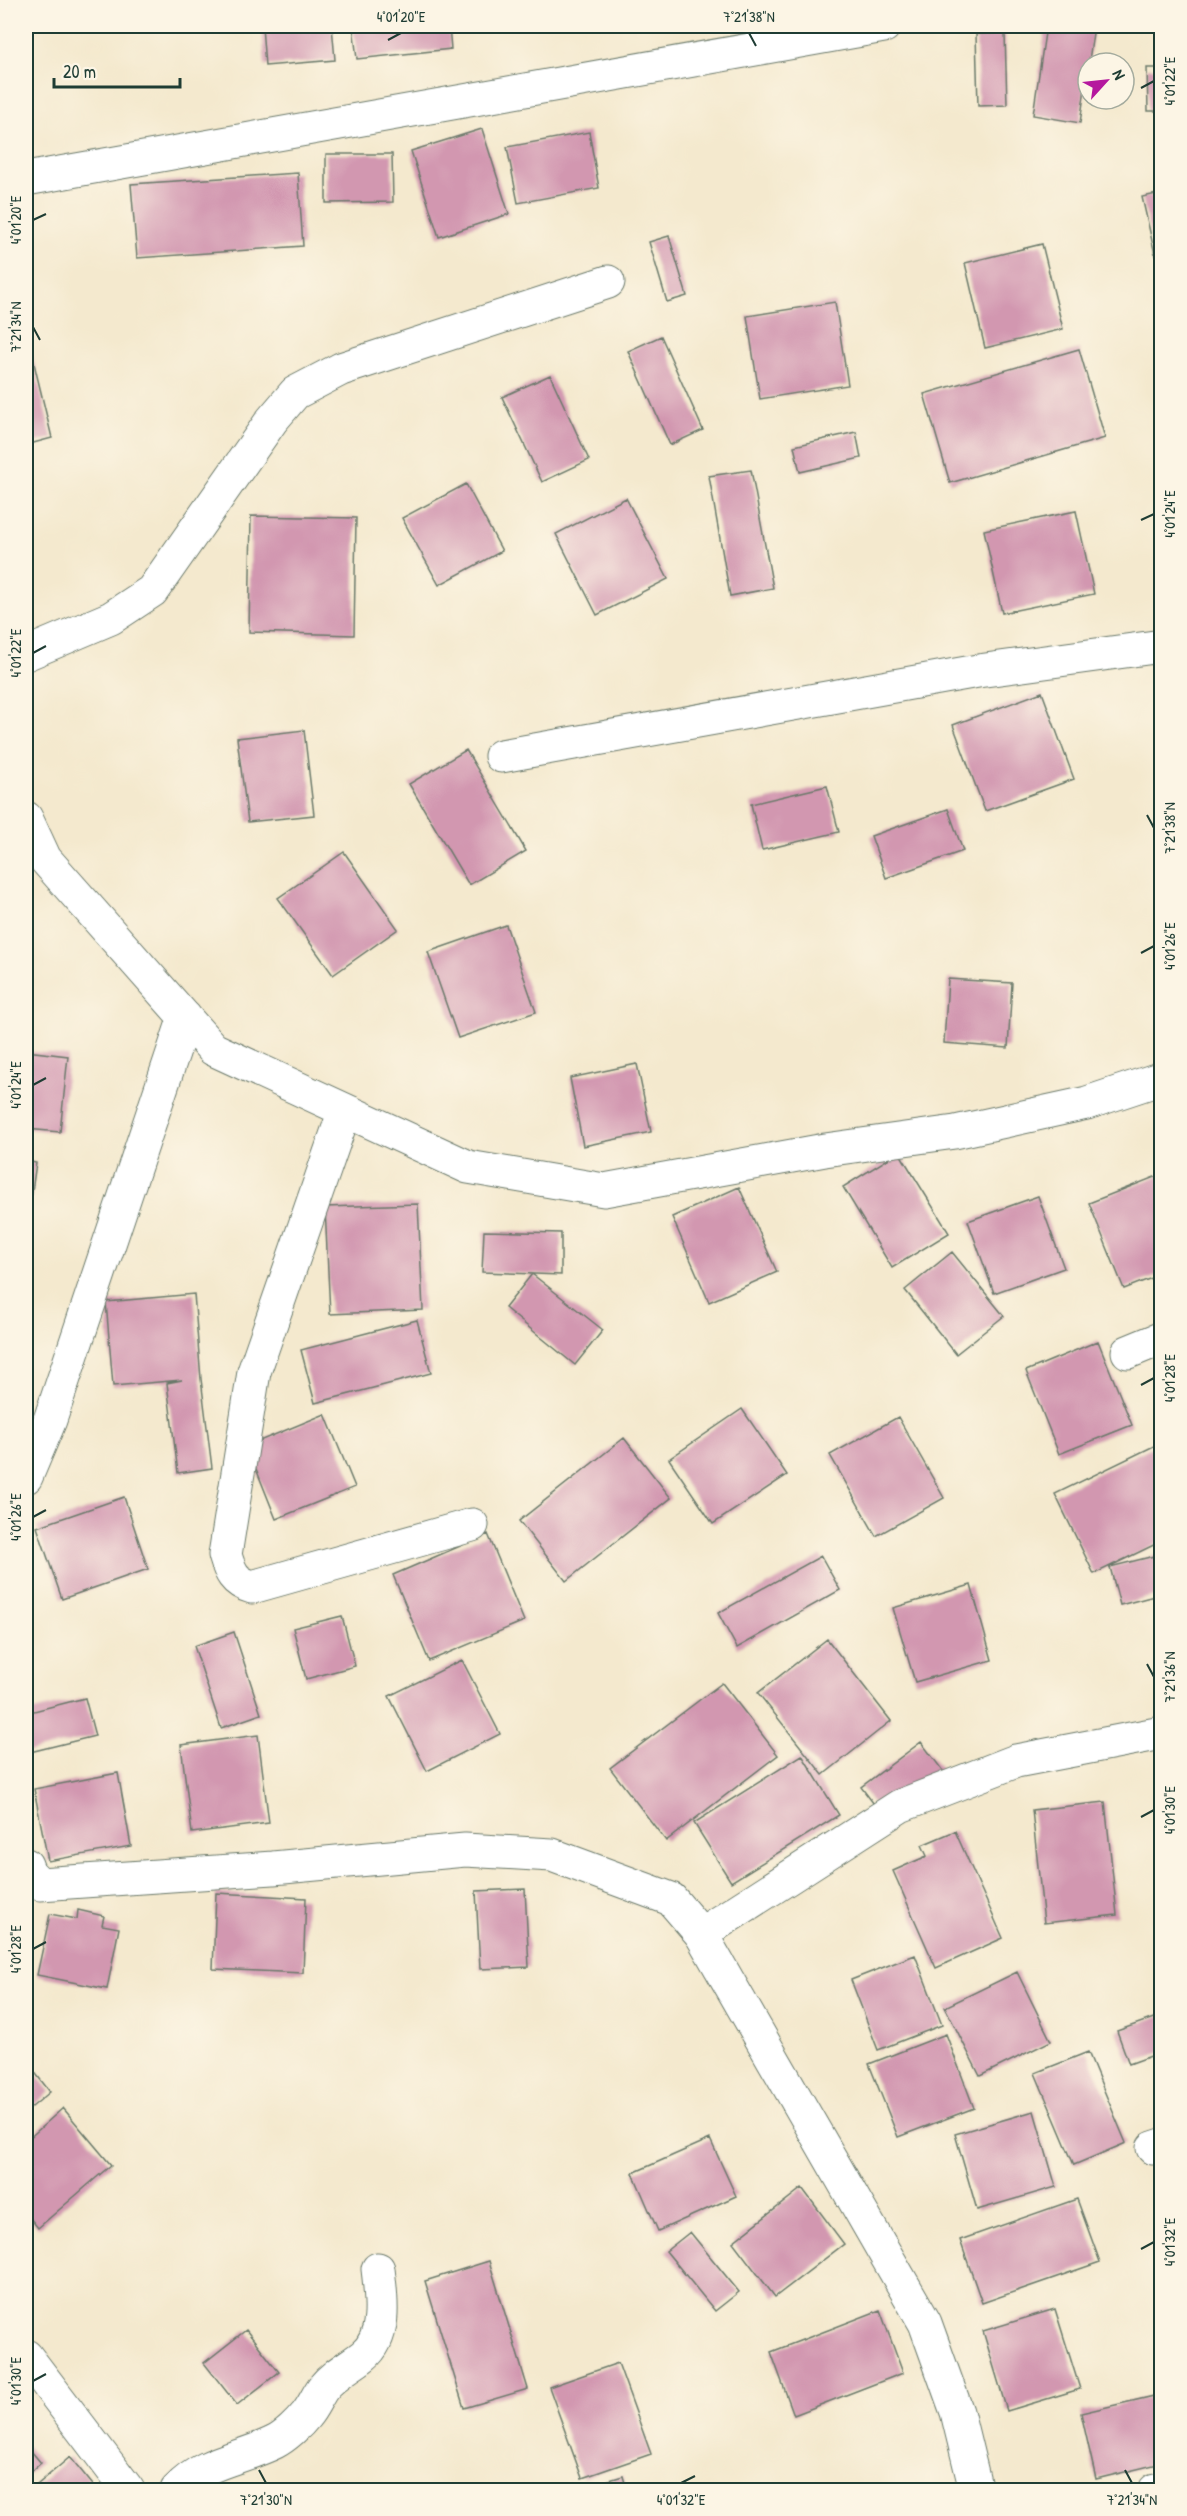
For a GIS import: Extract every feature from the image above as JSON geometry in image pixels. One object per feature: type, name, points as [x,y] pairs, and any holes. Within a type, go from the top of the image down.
[{"type":"street","points":[[26,179],[884,26]]},
{"type":"street","points":[[26,654],[111,618],[152,591],[272,420],[296,393],[341,369],[608,282]]},
{"type":"street","points":[[501,756],[978,671],[1161,646]]},
{"type":"street","points":[[26,818],[45,859],[213,1049],[468,1167],[604,1190],[825,1150],[956,1132],[1088,1103],[1161,1078]]},
{"type":"street","points":[[26,1477],[50,1420],[185,1017]]},
{"type":"street","points":[[345,1110],[254,1372],[225,1556],[231,1574],[239,1583],[252,1587],[471,1525]]},
{"type":"street","points":[[1128,1352],[1161,1338]]},
{"type":"street","points":[[701,1934],[900,1806],[1016,1761],[1161,1733]]},
{"type":"street","points":[[26,1865],[29,1873],[40,1884],[273,1868],[465,1850],[552,1855],[671,1899],[701,1934],[925,2323],[957,2412],[976,2490]]},
{"type":"street","points":[[177,2490],[190,2476],[210,2466],[277,2441],[307,2415],[323,2388],[341,2371],[365,2355],[376,2336],[382,2311],[378,2269]]},
{"type":"street","points":[[26,2356],[128,2490]]},
{"type":"street","points":[[1155,2490],[1161,2489]]},
{"type":"building","points":[[262,26],[332,26],[335,60],[265,66]]},
{"type":"building","points":[[353,26],[449,26],[451,49],[357,59]]},
{"type":"building","points":[[1046,26],[1094,26],[1090,51],[1076,51],[1076,111],[1082,111],[1080,123],[1033,115]]},
{"type":"building","points":[[1005,33],[1007,105],[978,106],[976,34]]},
{"type":"building","points":[[1147,68],[1162,68],[1162,111],[1148,111]]},
{"type":"building","points":[[482,129],[509,214],[439,237],[411,151]]},
{"type":"building","points":[[589,132],[599,188],[518,203],[507,147]]},
{"type":"building","points":[[326,154],[392,154],[393,202],[326,203]]},
{"type":"building","points":[[298,173],[303,246],[137,258],[131,184]]},
{"type":"building","points":[[1162,193],[1162,262],[1157,263],[1142,197]]},
{"type":"building","points":[[669,236],[687,296],[667,302],[649,242]]},
{"type":"building","points":[[1042,244],[1063,329],[985,348],[965,263]]},
{"type":"building","points":[[835,302],[848,385],[760,399],[747,316]]},
{"type":"building","points":[[661,336],[703,430],[670,445],[628,351]]},
{"type":"building","points":[[1079,349],[1105,438],[950,483],[924,394]]},
{"type":"building","points":[[31,351],[52,438],[26,445],[26,352]]},
{"type":"building","points":[[550,375],[589,460],[542,482],[502,397]]},
{"type":"building","points":[[856,432],[861,458],[800,472],[794,446]]},
{"type":"building","points":[[751,470],[773,588],[730,596],[709,476]]},
{"type":"building","points":[[466,484],[502,551],[439,585],[402,518]]},
{"type":"building","points":[[626,498],[668,579],[597,615],[556,534]]},
{"type":"building","points":[[1076,511],[1094,594],[1002,613],[984,530]]},
{"type":"building","points":[[251,516],[356,518],[354,635],[249,632]]},
{"type":"building","points":[[1042,692],[1074,779],[985,811],[953,725]]},
{"type":"building","points":[[304,730],[314,815],[248,822],[237,738]]},
{"type":"building","points":[[466,750],[526,851],[469,885],[409,784]]},
{"type":"building","points":[[827,786],[839,832],[762,850],[751,804]]},
{"type":"building","points":[[948,809],[963,851],[886,878],[871,836]]},
{"type":"building","points":[[344,852],[398,929],[333,975],[278,898]]},
{"type":"building","points":[[506,925],[536,1012],[458,1038],[428,952]]},
{"type":"building","points":[[948,979],[1012,983],[1008,1048],[944,1043]]},
{"type":"building","points":[[26,1051],[68,1056],[60,1132],[26,1129]]},
{"type":"building","points":[[637,1064],[651,1132],[583,1146],[570,1078]]},
{"type":"building","points":[[899,1152],[949,1233],[892,1268],[843,1187]]},
{"type":"building","points":[[26,1161],[36,1163],[27,1226],[26,1226]]},
{"type":"building","points":[[1162,1174],[1162,1274],[1124,1289],[1089,1203]]},
{"type":"building","points":[[739,1187],[777,1272],[709,1302],[672,1217]]},
{"type":"building","points":[[1038,1196],[1064,1268],[994,1293],[968,1221]]},
{"type":"building","points":[[418,1204],[423,1310],[330,1314],[325,1207]]},
{"type":"building","points":[[484,1231],[561,1233],[561,1275],[482,1272]]},
{"type":"building","points":[[952,1252],[1004,1316],[956,1354],[905,1290]]},
{"type":"building","points":[[532,1274],[603,1330],[575,1365],[505,1308]]},
{"type":"building","points":[[194,1294],[212,1468],[178,1473],[167,1383],[182,1380],[113,1386],[106,1302]]},
{"type":"building","points":[[417,1320],[431,1373],[315,1403],[301,1350]]},
{"type":"building","points":[[1098,1341],[1132,1425],[1059,1454],[1026,1371]]},
{"type":"building","points":[[742,1409],[787,1475],[713,1524],[669,1459]]},
{"type":"building","points":[[325,1414],[355,1487],[276,1519],[247,1446]]},
{"type":"building","points":[[898,1417],[944,1498],[876,1536],[830,1455]]},
{"type":"building","points":[[624,1438],[671,1498],[566,1581],[519,1521]]},
{"type":"building","points":[[1158,1444],[1162,1451],[1162,1541],[1094,1574],[1055,1494]]},
{"type":"building","points":[[124,1497],[148,1569],[62,1599],[37,1527]]},
{"type":"building","points":[[488,1534],[524,1621],[429,1661],[393,1575]]},
{"type":"building","points":[[1162,1554],[1162,1594],[1120,1605],[1110,1567]]},
{"type":"building","points":[[821,1556],[840,1590],[737,1648],[718,1613]]},
{"type":"building","points":[[971,1585],[992,1660],[915,1682],[893,1608]]},
{"type":"building","points":[[342,1616],[355,1666],[306,1679],[293,1628]]},
{"type":"building","points":[[234,1632],[261,1714],[221,1728],[194,1646]]},
{"type":"building","points":[[827,1639],[891,1721],[823,1775],[758,1693]]},
{"type":"building","points":[[462,1660],[500,1734],[427,1771],[389,1696]]},
{"type":"building","points":[[722,1683],[778,1755],[666,1841],[610,1768]]},
{"type":"building","points":[[85,1698],[95,1736],[26,1753],[26,1713]]},
{"type":"building","points":[[258,1735],[269,1823],[192,1833],[181,1745]]},
{"type":"building","points":[[921,1742],[946,1775],[886,1820],[861,1787]]},
{"type":"building","points":[[802,1755],[839,1815],[731,1882],[694,1823]]},
{"type":"building","points":[[118,1773],[131,1846],[48,1861],[34,1789]]},
{"type":"building","points":[[1105,1802],[1117,1915],[1044,1923],[1032,1810]]},
{"type":"building","points":[[955,1831],[1003,1938],[936,1968],[893,1871],[927,1856],[922,1845]]},
{"type":"building","points":[[525,1889],[529,1967],[480,1969],[476,1891]]},
{"type":"building","points":[[216,1893],[306,1898],[303,1973],[213,1969]]},
{"type":"building","points":[[78,1910],[104,1916],[102,1925],[119,1928],[107,1989],[37,1975],[50,1914],[77,1919]]},
{"type":"building","points":[[1162,1916],[1162,1943],[1161,1943],[1153,1919]]},
{"type":"building","points":[[915,1955],[942,2025],[878,2050],[851,1980]]},
{"type":"building","points":[[1017,1972],[1051,2041],[980,2076],[945,2007]]},
{"type":"building","points":[[1162,2015],[1162,2052],[1129,2064],[1117,2031]]},
{"type":"building","points":[[946,2034],[974,2108],[898,2137],[869,2064]]},
{"type":"building","points":[[1088,2052],[1126,2143],[1074,2165],[1035,2073]]},
{"type":"building","points":[[26,2061],[50,2092],[26,2112]]},
{"type":"building","points":[[63,2108],[111,2165],[38,2228],[26,2213],[26,2141]]},
{"type":"building","points":[[1034,2111],[1056,2187],[977,2210],[955,2134]]},
{"type":"building","points":[[710,2139],[736,2196],[658,2231],[633,2173]]},
{"type":"building","points":[[802,2188],[844,2244],[775,2297],[733,2242]]},
{"type":"building","points":[[1077,2199],[1100,2262],[982,2303],[960,2240]]},
{"type":"building","points":[[690,2232],[739,2292],[715,2311],[666,2251]]},
{"type":"building","points":[[489,2261],[528,2389],[464,2408],[425,2281]]},
{"type":"building","points":[[1055,2309],[1080,2389],[1007,2411],[983,2331]]},
{"type":"building","points":[[880,2310],[903,2373],[794,2415],[771,2352]]},
{"type":"building","points":[[246,2330],[279,2372],[237,2405],[204,2363]]},
{"type":"building","points":[[618,2363],[651,2454],[582,2478],[549,2387]]},
{"type":"building","points":[[1154,2396],[1162,2427],[1162,2463],[1096,2479],[1081,2413]]},
{"type":"building","points":[[26,2445],[41,2463],[26,2476]]},
{"type":"building","points":[[70,2457],[97,2490],[31,2490]]},
{"type":"building","points":[[623,2476],[627,2490],[579,2489]]}]
